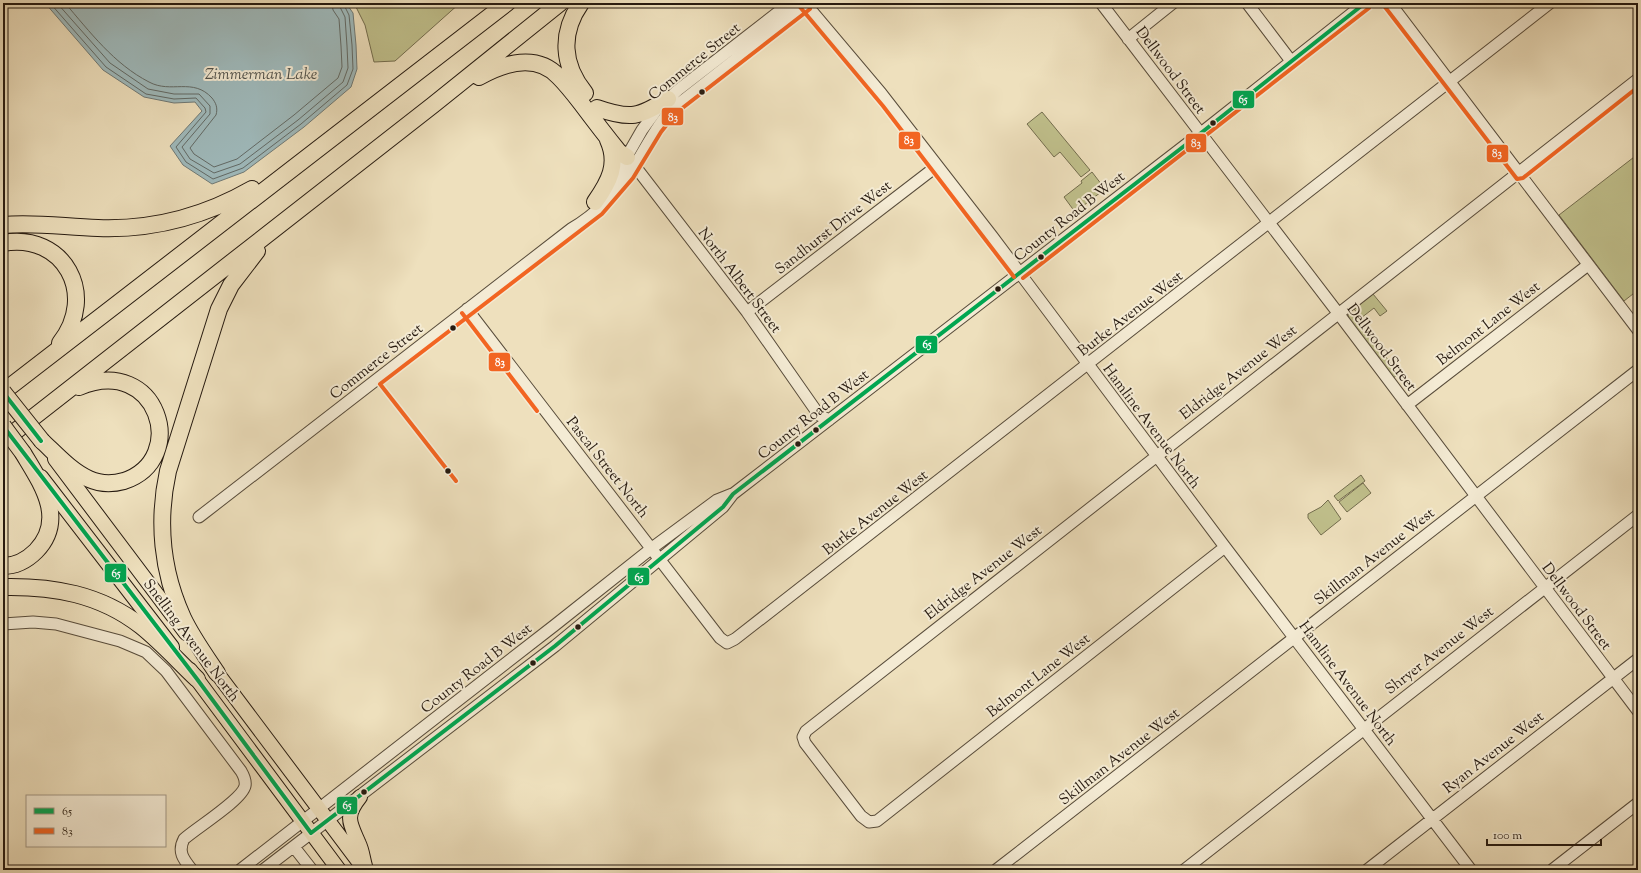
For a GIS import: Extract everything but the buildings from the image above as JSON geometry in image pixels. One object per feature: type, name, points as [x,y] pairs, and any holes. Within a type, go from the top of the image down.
[{"type":"highway","points":[[3,392],[507,3]]},
{"type":"highway","points":[[3,441],[433,105],[560,3]]},
{"type":"highway","points":[[580,3],[567,30],[566,51],[571,72],[578,84],[625,146],[631,161]]},
{"type":"highway","points":[[433,105],[477,78],[502,66],[515,62],[538,64],[551,70],[559,76],[619,152],[631,161]]},
{"type":"highway","points":[[597,108],[614,114],[636,115],[647,112],[668,99]]},
{"type":"highway","points":[[3,225],[30,223],[97,228],[129,228],[169,222],[199,214],[217,207],[252,189],[371,107]]},
{"type":"highway","points":[[595,202],[609,183],[612,173],[613,154],[606,135]]},
{"type":"highway","points":[[217,672],[183,618],[169,578],[162,526],[165,486],[202,359],[227,290],[256,252],[316,195]]},
{"type":"highway","points":[[3,243],[21,241],[32,243],[49,251],[66,265],[75,284],[77,304],[72,325],[60,344],[39,365]]},
{"type":"highway","points":[[42,441],[81,476],[100,482],[110,483],[130,478],[144,469],[155,454],[158,445],[159,422],[149,401],[137,389],[119,381],[100,380],[66,392]]},
{"type":"highway","name":"Snelling Avenue North","points":[[3,392],[42,441]]},
{"type":"highway","name":"Snelling Avenue North","points":[[3,426],[23,453]]},
{"type":"highway","points":[[3,566],[18,563],[32,555],[41,545],[49,528],[50,519],[48,499],[45,490],[23,453]]},
{"type":"highway","points":[[3,587],[53,588],[91,598],[108,606],[141,626],[196,679]]},
{"type":"main road","name":"Snelling Avenue North","points":[[42,441],[365,870]]},
{"type":"main road","name":"Snelling Avenue North","points":[[23,453],[196,679],[339,870]]},
{"type":"main road","points":[[360,797],[351,808],[349,819],[360,844],[365,870]]},
{"type":"street","name":"Commerce Street","points":[[200,517],[570,229],[588,219],[601,208],[613,194],[631,161],[650,119],[668,99],[790,3]]},
{"type":"street","name":"Dellwood Street","points":[[1101,3],[1270,223],[1638,711]]},
{"type":"street","points":[[1128,39],[1173,3]]},
{"type":"street","points":[[1247,3],[1291,61]]},
{"type":"street","name":"County Road B West","points":[[263,870],[555,646],[723,507],[733,494],[1201,133],[1365,3]]},
{"type":"street","points":[[1390,3],[1638,330]]},
{"type":"street","name":"Burke Avenue West","points":[[727,643],[735,639],[1088,365],[1550,3]]},
{"type":"street","name":"Commerce Street","points":[[570,229],[631,161],[672,109],[806,4]]},
{"type":"street","name":"Hamline Avenue North","points":[[806,4],[847,51],[937,166],[1471,870]]},
{"type":"street","name":"Eldridge Avenue West","points":[[869,822],[861,816],[805,742],[803,736],[806,731],[1638,79]]},
{"type":"street","name":"North Albert Street","points":[[631,161],[747,312],[819,414],[829,420]]},
{"type":"street","name":"Sandhurst Drive West","points":[[747,312],[937,166]]},
{"type":"street","name":"Belmont Lane West","points":[[1407,404],[1588,265]]},
{"type":"street","name":"Pascal Street North","points":[[467,309],[720,638],[727,643]]},
{"type":"street","name":"Skillman Avenue West","points":[[996,870],[1638,370]]},
{"type":"street","name":"County Road B West","points":[[240,870],[652,548],[717,500],[733,494]]},
{"type":"street","name":"Shryer Avenue West","points":[[1184,870],[1638,515]]},
{"type":"street","name":"Belmont Lane West","points":[[869,822],[877,821],[1225,547]]},
{"type":"street","points":[[3,624],[44,622],[120,641],[146,652],[166,671],[241,771],[245,780],[245,786],[239,796],[190,834],[181,844],[181,854],[192,870]]},
{"type":"street","name":"Ryan Avenue West","points":[[1367,870],[1638,659]]},
{"type":"street","points":[[1552,870],[1638,803]]},
{"type":"street","points":[[294,847],[312,870]]},
{"type":"green space","points":[[354,3],[460,3],[395,61],[374,62],[365,25]]},
{"type":"green space","points":[[1042,112],[1090,170],[1081,177],[1060,152],[1054,157],[1027,124]]},
{"type":"green space","points":[[1638,154],[1638,290],[1624,301],[1559,215]]},
{"type":"green space","points":[[1092,172],[1105,189],[1075,212],[1064,197],[1082,183],[1081,181]]},
{"type":"green space","points":[[1373,294],[1387,311],[1380,316],[1374,308],[1361,318],[1354,309]]},
{"type":"green space","points":[[1351,311],[1399,374],[1393,378],[1349,319],[1348,315]]},
{"type":"green space","points":[[1361,475],[1365,481],[1338,501],[1334,496]]},
{"type":"green space","points":[[1363,483],[1371,493],[1347,512],[1339,502]]},
{"type":"green space","points":[[1328,500],[1341,519],[1321,535],[1308,518],[1308,514],[1321,507]]},
{"type":"water","name":"Zimmerman Lake","points":[[45,3],[346,3],[353,13],[357,69],[351,87],[304,127],[244,172],[212,184],[183,165],[170,146],[202,111],[195,102],[174,103],[144,97],[103,70]]},
{"type":"transit line","name":"65","points":[[3,426],[197,679],[311,833],[555,646],[723,507],[733,494],[1201,133],[1365,3]]},
{"type":"transit line","name":"83","points":[[800,7],[883,106],[1014,277]]},
{"type":"transit line","name":"83","points":[[1385,7],[1517,179],[1523,178],[1638,87]]},
{"type":"transit line","name":"83","points":[[1023,278],[1369,8]]},
{"type":"transit line","name":"83","points":[[456,481],[380,384],[602,214],[633,178],[661,132],[676,113],[810,9]]},
{"type":"transit line","name":"83","points":[[462,313],[537,411]]},
{"type":"transit line","name":"65","points":[[3,392],[41,441]]}]
